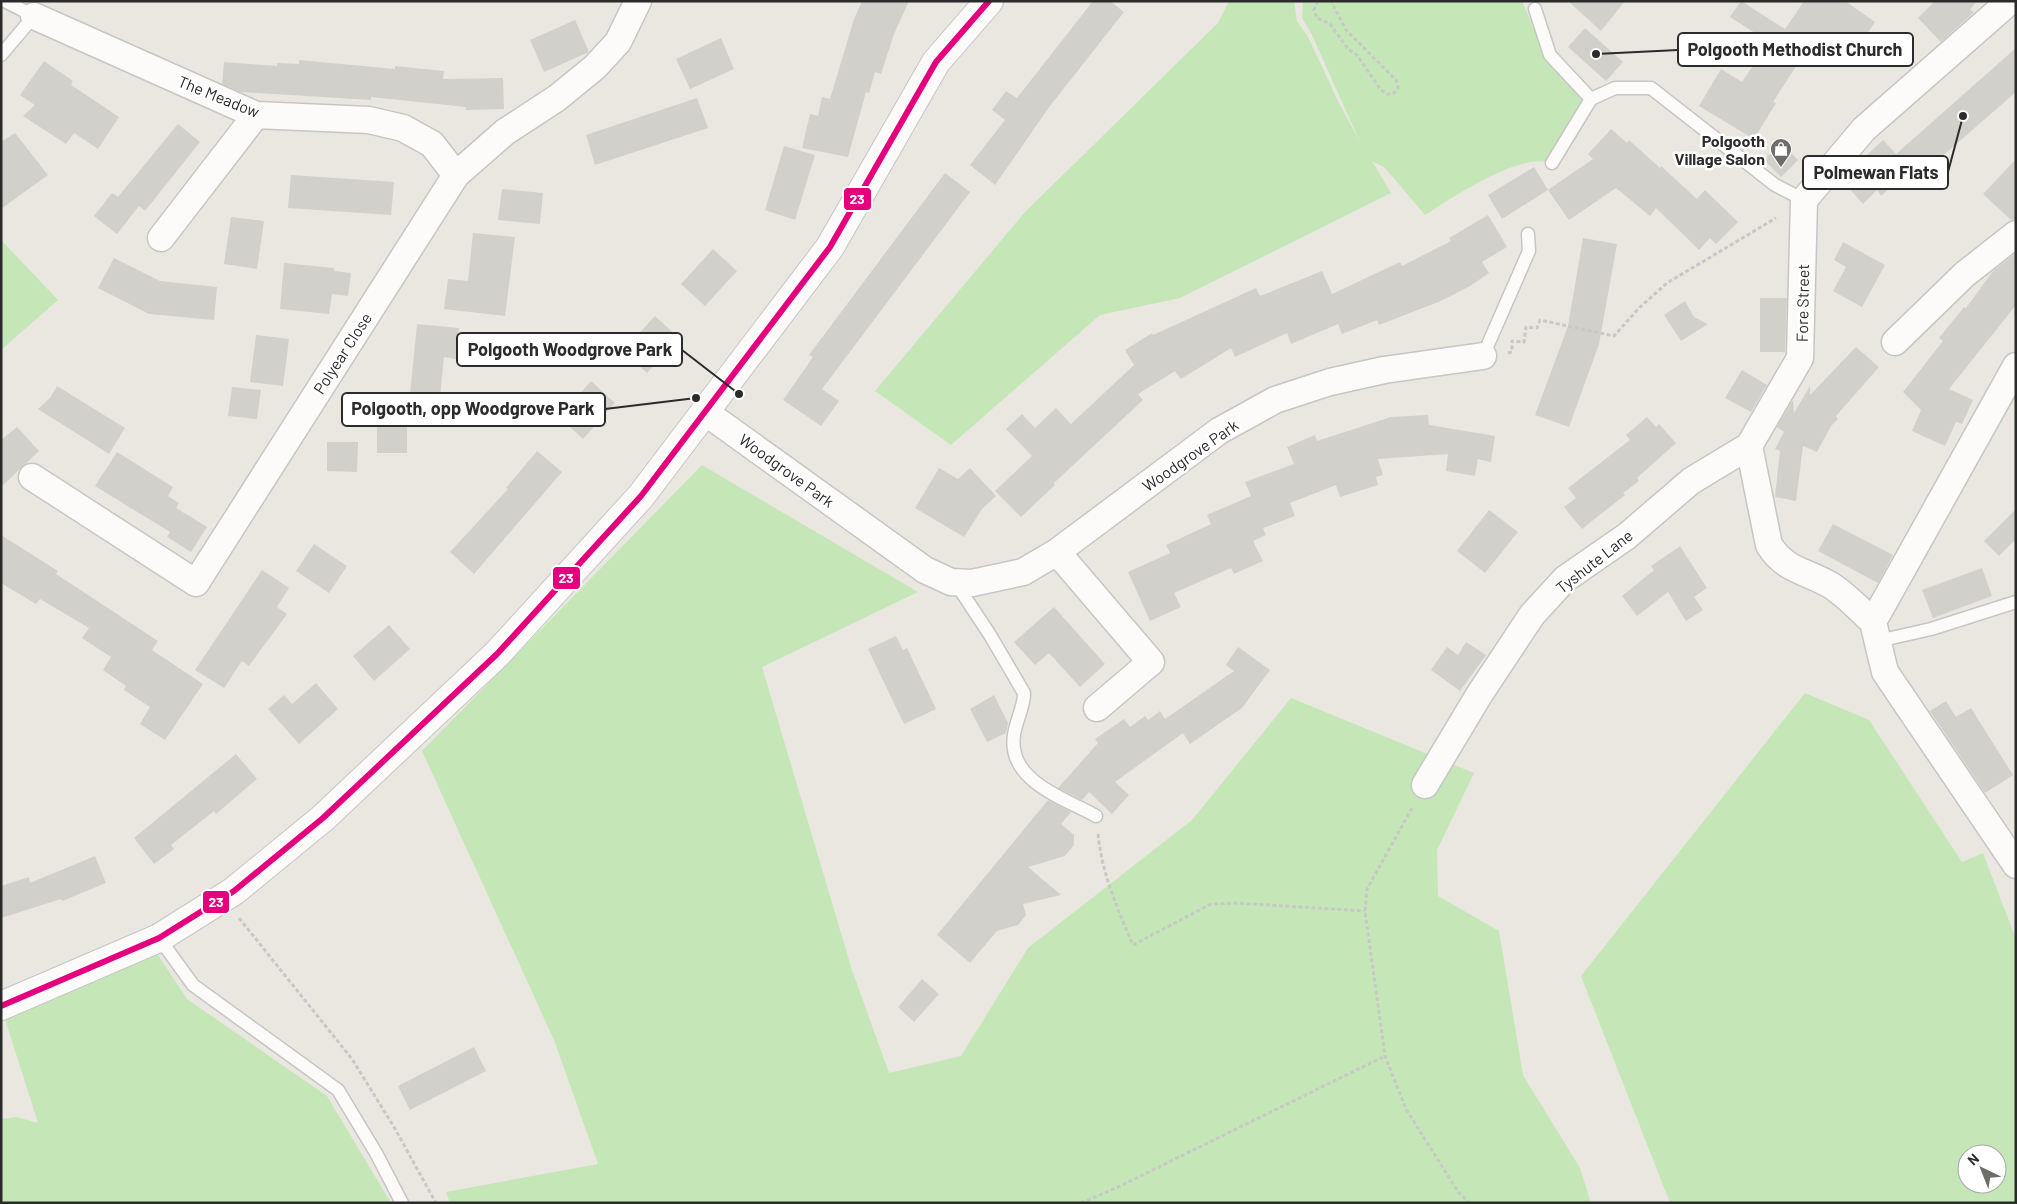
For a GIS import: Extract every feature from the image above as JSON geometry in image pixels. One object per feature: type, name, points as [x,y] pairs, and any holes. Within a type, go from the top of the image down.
[{"type":"street","name":"Polyear Close","points":[[32,477],[196,583],[456,175],[505,132],[557,98],[594,67],[618,42],[638,1]]},
{"type":"street","points":[[1,1006],[159,938],[223,898],[323,818],[497,654],[641,496],[830,247],[936,62],[989,1]]},
{"type":"street","points":[[1804,200],[1864,129],[2010,1]]},
{"type":"street","name":"The Meadow","points":[[34,16],[256,115],[370,120],[403,128],[432,144],[456,175]]},
{"type":"street","points":[[161,238],[256,115]]},
{"type":"street","name":"Fore Street","points":[[1749,446],[1800,358],[1804,200]]},
{"type":"street","points":[[1896,342],[1966,274],[2016,234]]},
{"type":"street","name":"Woodgrove Park","points":[[705,412],[925,570],[955,582],[972,583],[1023,572],[1057,552],[1219,431],[1275,400],[1330,382],[1384,370],[1483,356]]},
{"type":"street","points":[[1876,631],[2016,366]]},
{"type":"street","points":[[1749,446],[1769,544],[1777,557],[1797,571],[1832,586],[1876,631],[1885,672],[2016,866]]},
{"type":"street","name":"Tyshute Lane","points":[[1425,785],[1479,695],[1532,615],[1565,579],[1627,536],[1691,481],[1749,446]]},
{"type":"street","points":[[1057,552],[1151,662],[1098,708]]},
{"type":"lane","points":[[1,56],[34,16],[5,1]]},
{"type":"lane","points":[[1536,9],[1550,55],[1591,99]]},
{"type":"lane","points":[[1552,164],[1591,99],[1615,88],[1651,88],[1776,185],[1804,200]]},
{"type":"lane","points":[[1483,356],[1528,251],[1528,234]]},
{"type":"lane","points":[[955,582],[990,635],[1024,693],[1014,734],[1017,760],[1023,770],[1034,782],[1096,816]]},
{"type":"lane","points":[[1876,631],[1931,629],[2016,602]]},
{"type":"lane","points":[[159,938],[193,985],[338,1090],[376,1153],[402,1203]]},
{"type":"path","points":[[1318,1],[1314,10],[1317,18],[1330,24],[1348,49],[1357,55],[1380,89],[1387,94],[1393,94],[1398,88],[1396,80],[1346,30],[1331,1]]},
{"type":"path","points":[[1483,356],[1512,352],[1512,341],[1524,342],[1526,327],[1537,328],[1540,320],[1614,336],[1639,308],[1667,283],[1738,243],[1804,200]]},
{"type":"path","points":[[1425,785],[1367,889],[1365,911],[1385,1056],[1406,1109],[1458,1192],[1469,1203]]},
{"type":"path","points":[[1096,816],[1100,858],[1112,894],[1133,945],[1211,904],[1236,903],[1365,911]]},
{"type":"path","points":[[223,898],[352,1059],[394,1127],[436,1203]]},
{"type":"path","points":[[1081,1203],[1118,1187],[1385,1056]]},
{"type":"green space","points":[[1229,1],[1294,1],[1297,21],[1308,37],[1338,101],[1360,142],[1312,35],[1302,18],[1303,1],[1522,1],[1547,60],[1584,100],[1548,162],[1534,162],[1502,171],[1468,188],[1425,215],[1385,168],[1372,161],[1391,193],[1180,298],[1100,315],[951,445],[875,391],[1025,212],[1218,23]]},
{"type":"green space","points":[[1,240],[58,300],[1,350]]},
{"type":"green space","points":[[702,465],[918,592],[762,667],[852,970],[889,1073],[961,1056],[1028,948],[1192,820],[1291,698],[1474,773],[1437,850],[1438,896],[1499,931],[1523,1075],[1580,1168],[1591,1203],[450,1203],[446,1192],[598,1164],[554,1040],[422,751]]},
{"type":"green space","points":[[1805,693],[1869,720],[1962,862],[1983,853],[2016,939],[2016,1203],[1670,1203],[1581,976]]},
{"type":"green space","points":[[156,952],[187,999],[327,1096],[391,1203],[1,1203],[1,1119],[16,1117],[38,1123],[4,1016]]},
{"type":"building","points":[[862,1],[909,1],[894,34],[881,74],[875,72],[869,93],[866,92],[848,157],[802,148],[810,114],[818,116],[822,97],[830,99],[854,19]]},
{"type":"building","points":[[1093,1],[1110,1],[1124,12],[1050,106],[995,185],[970,165],[1005,120],[992,110],[1006,91],[1017,98]]},
{"type":"building","points":[[1568,1],[1625,1],[1601,31]]},
{"type":"building","points":[[1741,1],[1785,29],[1804,1],[1845,1],[1875,22],[1847,63],[1813,40],[1773,102],[1776,103],[1754,139],[1699,106],[1721,69],[1742,82],[1769,42],[1730,17]]},
{"type":"building","points":[[1935,1],[1977,1],[1970,10],[1974,12],[1941,42],[1918,18]]},
{"type":"building","points":[[575,20],[589,52],[544,72],[530,40]]},
{"type":"building","points":[[1585,28],[1623,62],[1606,81],[1568,47]]},
{"type":"building","points":[[721,38],[734,69],[690,89],[676,59]]},
{"type":"building","points":[[2016,48],[2016,92],[1932,165],[1924,157],[1881,196],[1877,190],[1863,204],[1841,179],[1883,140],[1896,154]]},
{"type":"building","points":[[299,60],[395,69],[395,66],[444,71],[443,79],[503,78],[504,109],[466,110],[466,107],[371,97],[371,100],[241,92],[222,84],[224,62],[277,66],[277,63],[299,64]]},
{"type":"building","points":[[44,61],[73,81],[71,85],[119,117],[98,149],[74,133],[66,144],[23,116],[35,105],[20,95]]},
{"type":"building","points":[[697,98],[708,128],[595,165],[586,135]]},
{"type":"building","points":[[178,124],[200,142],[145,211],[139,206],[117,234],[94,216],[112,193],[118,197]]},
{"type":"building","points":[[1611,129],[1627,143],[1629,140],[1660,168],[1661,166],[1697,199],[1705,190],[1738,222],[1716,244],[1710,238],[1699,250],[1656,208],[1650,216],[1616,188],[1569,220],[1548,190],[1593,159],[1588,154]]},
{"type":"building","points":[[15,133],[48,175],[1,209],[1,142]]},
{"type":"building","name":"Polgooth Village Salon","points":[[1781,143],[1798,160],[1781,177],[1764,160]]},
{"type":"building","points":[[784,146],[815,155],[795,220],[765,210]]},
{"type":"building","points":[[2016,159],[2016,219],[2011,220],[1983,194]]},
{"type":"building","points":[[1534,167],[1548,190],[1502,219],[1488,195]]},
{"type":"building","points":[[945,173],[970,192],[822,389],[839,401],[821,426],[783,400],[813,357],[809,355]]},
{"type":"building","points":[[291,175],[394,182],[391,215],[288,208]]},
{"type":"building","points":[[502,189],[543,193],[540,224],[498,220]]},
{"type":"building","points":[[1488,215],[1507,247],[1482,262],[1489,273],[1470,286],[1441,301],[1379,325],[1377,320],[1342,334],[1338,324],[1291,344],[1287,333],[1235,357],[1231,348],[1181,379],[1175,371],[1138,394],[1143,400],[1054,483],[1055,485],[1021,517],[995,491],[1032,456],[1006,429],[1022,414],[1035,428],[1056,408],[1071,424],[1134,365],[1125,350],[1152,333],[1153,335],[1256,288],[1260,296],[1322,271],[1332,294],[1400,262],[1402,266],[1451,241],[1449,238]]},
{"type":"building","points":[[231,217],[264,221],[257,269],[224,264]]},
{"type":"building","points":[[473,233],[515,237],[505,316],[444,309],[448,279],[468,281]]},
{"type":"building","points":[[1583,238],[1617,244],[1599,344],[1569,427],[1535,415],[1568,326]]},
{"type":"building","points":[[1843,242],[1885,265],[1862,307],[1833,291],[1846,267],[1834,260]]},
{"type":"building","points":[[713,249],[737,271],[705,306],[681,284]]},
{"type":"building","points":[[2016,253],[2016,305],[1949,389],[1973,400],[1962,424],[1956,422],[1945,446],[1912,431],[1921,410],[1903,392],[1943,341],[1939,338],[1964,307],[1966,308],[1993,271]]},
{"type":"building","points":[[114,258],[160,281],[217,287],[214,320],[149,314],[98,288]]},
{"type":"building","points":[[284,263],[334,268],[334,271],[351,273],[348,296],[332,294],[329,314],[280,309]]},
{"type":"building","points":[[1760,298],[1787,298],[1785,352],[1760,352]]},
{"type":"building","points":[[1685,301],[1694,317],[1708,324],[1681,341],[1664,315]]},
{"type":"building","points":[[655,316],[679,338],[647,373],[623,351]]},
{"type":"building","points":[[417,324],[459,328],[456,359],[444,357],[438,417],[408,414]]},
{"type":"building","points":[[256,335],[289,339],[283,386],[250,382]]},
{"type":"building","points":[[1856,347],[1879,367],[1836,416],[1838,419],[1831,426],[1817,452],[1803,446],[1796,501],[1775,497],[1780,451],[1775,449],[1784,432],[1777,427],[1793,400],[1794,413],[1810,386],[1810,395]]},
{"type":"building","points":[[1742,370],[1767,385],[1751,412],[1725,398]]},
{"type":"building","points":[[591,381],[615,403],[583,439],[559,417]]},
{"type":"building","points":[[57,386],[125,428],[109,454],[38,409],[50,398]]},
{"type":"building","points":[[232,387],[261,390],[257,419],[228,416]]},
{"type":"building","points":[[1428,415],[1429,425],[1495,436],[1491,462],[1478,459],[1475,476],[1446,471],[1448,454],[1378,459],[1383,475],[1376,477],[1378,485],[1340,497],[1336,485],[1290,503],[1295,516],[1263,528],[1266,535],[1253,541],[1263,561],[1234,574],[1231,568],[1174,593],[1181,607],[1150,621],[1128,572],[1170,553],[1166,545],[1211,524],[1207,515],[1251,496],[1245,482],[1294,464],[1287,447],[1315,435],[1317,441],[1391,417]]},
{"type":"building","points":[[1647,417],[1656,427],[1659,424],[1676,443],[1637,478],[1639,481],[1623,493],[1625,495],[1582,529],[1564,507],[1576,498],[1568,488],[1630,440],[1626,435]]},
{"type":"building","points":[[377,423],[407,424],[407,453],[377,453]]},
{"type":"building","points":[[17,427],[39,451],[1,487],[1,440]]},
{"type":"building","points":[[327,442],[358,442],[357,472],[327,471]]},
{"type":"building","points":[[537,451],[562,472],[474,574],[450,552],[508,489],[506,488]]},
{"type":"building","points":[[117,452],[173,487],[168,496],[179,503],[176,508],[207,527],[191,552],[167,537],[170,532],[95,486]]},
{"type":"building","points":[[939,468],[958,479],[970,468],[996,496],[982,509],[964,537],[915,508]]},
{"type":"building","points":[[2016,509],[2016,539],[1999,556],[1984,541]]},
{"type":"building","points":[[1489,510],[1518,532],[1485,573],[1457,551]]},
{"type":"building","points":[[1833,524],[1893,555],[1878,583],[1818,551]]},
{"type":"building","points":[[1,535],[58,571],[56,574],[158,641],[152,650],[203,684],[165,740],[140,724],[150,707],[124,690],[126,686],[103,670],[111,657],[82,638],[89,628],[40,599],[36,604],[1,583]]},
{"type":"building","points":[[314,544],[347,566],[329,593],[296,571]]},
{"type":"building","points":[[1680,546],[1707,588],[1694,597],[1703,610],[1686,621],[1668,592],[1637,616],[1622,596],[1654,570],[1651,566]]},
{"type":"building","points":[[1982,568],[1992,596],[1933,618],[1922,590]]},
{"type":"building","points":[[262,570],[289,588],[277,607],[287,614],[249,666],[242,661],[224,688],[195,670]]},
{"type":"building","points":[[1054,607],[1105,664],[1080,687],[1049,653],[1035,665],[1014,642]]},
{"type":"building","points":[[389,625],[410,649],[374,681],[353,656]]},
{"type":"building","points":[[896,636],[903,650],[907,648],[936,709],[904,724],[868,649]]},
{"type":"building","points":[[1466,642],[1486,655],[1460,691],[1431,670],[1447,647],[1458,655]]},
{"type":"building","points":[[1238,647],[1270,670],[1242,708],[1190,744],[1183,733],[1115,782],[1129,795],[1112,814],[1089,792],[1082,800],[1058,788],[1098,743],[1095,739],[1124,719],[1130,727],[1145,716],[1148,720],[1160,711],[1165,719],[1234,671],[1226,665]]},
{"type":"building","points":[[316,683],[338,709],[299,744],[268,709],[284,695],[292,704]]},
{"type":"building","points":[[994,695],[1008,723],[1006,733],[987,742],[970,709]]},
{"type":"building","points":[[1946,701],[1956,717],[1971,708],[2013,775],[1985,793],[1930,711]]},
{"type":"building","points":[[236,754],[257,779],[216,814],[214,811],[171,845],[174,849],[154,864],[134,838]]},
{"type":"building","points":[[1048,800],[1071,812],[1061,824],[1074,835],[1074,845],[1065,856],[1028,867],[1061,895],[1023,904],[1026,915],[1018,925],[997,931],[970,963],[937,935]]},
{"type":"building","points":[[95,856],[106,883],[62,901],[61,899],[1,918],[1,886],[29,877],[30,883]]},
{"type":"building","points":[[922,979],[939,994],[914,1022],[898,1007]]},
{"type":"building","points":[[474,1047],[486,1071],[410,1110],[398,1086]]},
{"type":"transit line","name":"23","points":[[1,1006],[159,938],[234,891],[323,818],[497,654],[641,496],[830,247],[936,62],[989,1]]},
{"type":"place","name":"Polgooth Methodist Church","points":[[1596,54]]},
{"type":"place","name":"Polmewan Flats","points":[[1963,116]]},
{"type":"place","name":"Polgooth Village Salon","points":[[1781,168]]},
{"type":"place","name":"Polgooth Woodgrove Park","points":[[739,394]]},
{"type":"place","name":"Polgooth, opp Woodgrove Park","points":[[696,398]]}]
